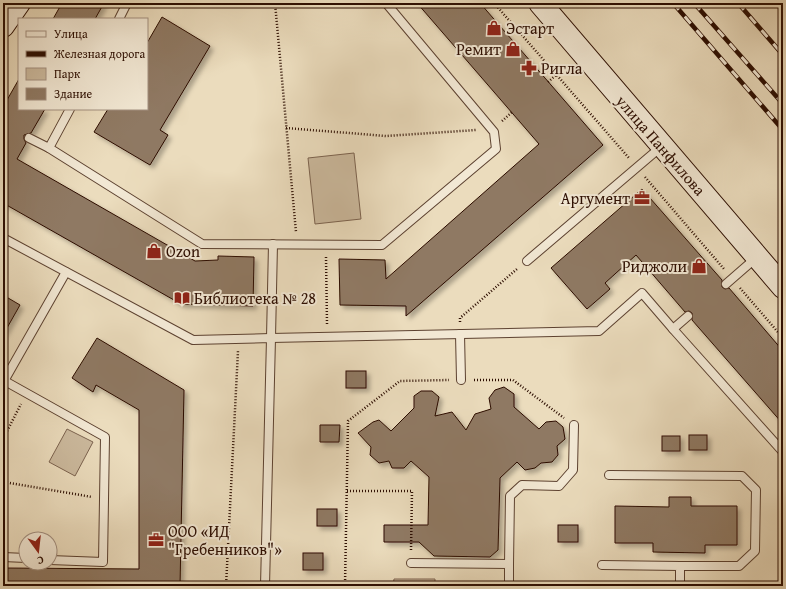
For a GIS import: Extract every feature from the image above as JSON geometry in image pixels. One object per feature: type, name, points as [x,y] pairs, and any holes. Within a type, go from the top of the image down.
[{"type":"street","points":[[3,26],[19,3]]},
{"type":"street","name":"улица Панфилова","points":[[540,3],[783,287]]},
{"type":"lane","points":[[120,18],[127,3]]},
{"type":"lane","points":[[29,138],[49,148],[202,244],[382,245],[496,149],[494,132],[386,3]]},
{"type":"lane","points":[[49,148],[69,110]]},
{"type":"lane","points":[[527,261],[662,146]]},
{"type":"lane","points":[[3,238],[193,340],[599,331],[642,293],[783,452]]},
{"type":"lane","points":[[264,586],[272,244]]},
{"type":"lane","points":[[729,281],[757,257]]},
{"type":"lane","points":[[58,560],[103,562],[105,437],[4,380],[66,272]]},
{"type":"lane","points":[[673,329],[688,316]]},
{"type":"lane","points":[[460,334],[461,380]]},
{"type":"lane","points":[[509,586],[510,496],[522,485],[559,486],[573,470],[574,425]]},
{"type":"lane","points":[[602,565],[739,566],[755,551],[756,490],[742,476],[609,475]]},
{"type":"lane","points":[[3,557],[18,558]]},
{"type":"lane","points":[[411,563],[509,564]]},
{"type":"lane","points":[[680,566],[680,586]]},
{"type":"path","points":[[275,3],[297,245]]},
{"type":"path","points":[[494,3],[637,168],[729,281],[783,338]]},
{"type":"path","points":[[548,82],[556,75]]},
{"type":"path","points":[[286,128],[386,136],[492,130],[512,112]]},
{"type":"path","points":[[325,245],[328,337]]},
{"type":"path","points":[[460,334],[460,318],[527,261]]},
{"type":"path","points":[[226,586],[238,338]]},
{"type":"path","points":[[346,586],[348,421],[400,381],[513,380],[574,425]]},
{"type":"path","points":[[3,439],[26,393]]},
{"type":"path","points":[[3,464],[6,474],[3,482],[104,500]]},
{"type":"path","points":[[347,490],[412,491],[411,563]]},
{"type":"green space","points":[[354,153],[361,219],[315,224],[308,158]]},
{"type":"green space","points":[[67,429],[93,442],[75,476],[49,462]]},
{"type":"green space","points":[[394,579],[435,579],[435,586],[393,586]]},
{"type":"building","points":[[62,3],[104,3],[96,18],[54,18]]},
{"type":"building","points":[[417,3],[480,3],[603,145],[406,316],[406,306],[340,305],[339,259],[385,260],[386,279],[539,144]]},
{"type":"building","points":[[162,17],[210,46],[160,130],[168,135],[150,165],[94,132],[107,110],[148,110],[148,41]]},
{"type":"building","points":[[18,81],[18,110],[44,110],[31,133],[24,135],[26,143],[17,159],[195,261],[218,260],[218,256],[254,257],[253,306],[181,304],[3,203],[3,107]]},
{"type":"building","points":[[642,189],[722,280],[722,287],[725,289],[729,288],[783,351],[783,424],[692,320],[692,313],[689,311],[685,312],[636,255],[605,283],[610,289],[587,309],[551,268]]},
{"type":"building","points":[[3,295],[20,305],[3,335]]},
{"type":"building","points":[[97,338],[184,390],[180,586],[3,586],[3,568],[18,568],[18,571],[58,571],[58,568],[139,569],[139,410],[96,385],[93,392],[72,378]]},
{"type":"building","points":[[346,371],[366,371],[366,388],[346,388]]},
{"type":"building","points":[[504,387],[514,394],[514,407],[539,429],[546,422],[556,421],[563,427],[565,439],[557,446],[558,455],[552,462],[541,463],[535,468],[525,470],[517,462],[500,478],[498,550],[490,557],[434,556],[419,542],[384,542],[384,525],[428,525],[429,477],[411,461],[404,468],[392,468],[389,461],[379,463],[370,455],[371,447],[358,433],[373,422],[379,420],[391,431],[414,408],[414,396],[421,391],[432,391],[439,397],[435,416],[452,412],[466,430],[475,414],[491,409],[489,398],[495,390]]},
{"type":"building","points":[[320,425],[340,425],[339,442],[320,442]]},
{"type":"building","points":[[689,435],[707,435],[707,450],[689,450]]},
{"type":"building","points":[[662,436],[680,436],[680,451],[662,451]]},
{"type":"building","points":[[669,497],[691,497],[691,506],[737,506],[737,545],[705,545],[705,553],[653,552],[653,543],[615,543],[615,506],[669,507]]},
{"type":"building","points":[[317,509],[337,509],[337,526],[317,526]]},
{"type":"building","points":[[558,525],[578,525],[578,542],[558,542]]},
{"type":"building","points":[[303,553],[323,553],[323,570],[303,570]]},
{"type":"railway","points":[[673,3],[783,130]]},
{"type":"railway","points":[[694,3],[783,104]]},
{"type":"railway","points":[[738,3],[783,55]]},
{"type":"place","name":"Эстарт","points":[[494,28]]},
{"type":"place","name":"Ремит","points":[[513,49]]},
{"type":"place","name":"Ригла","points":[[529,68]]},
{"type":"place","name":"Аргумент","points":[[642,198]]},
{"type":"place","name":"Ozon","points":[[154,251]]},
{"type":"place","name":"Риджоли","points":[[699,266]]},
{"type":"place","name":"Библиотека № 28","points":[[182,298]]},
{"type":"place","name":"ООО «ИД \"Гребенников\"»","points":[[156,540]]}]
